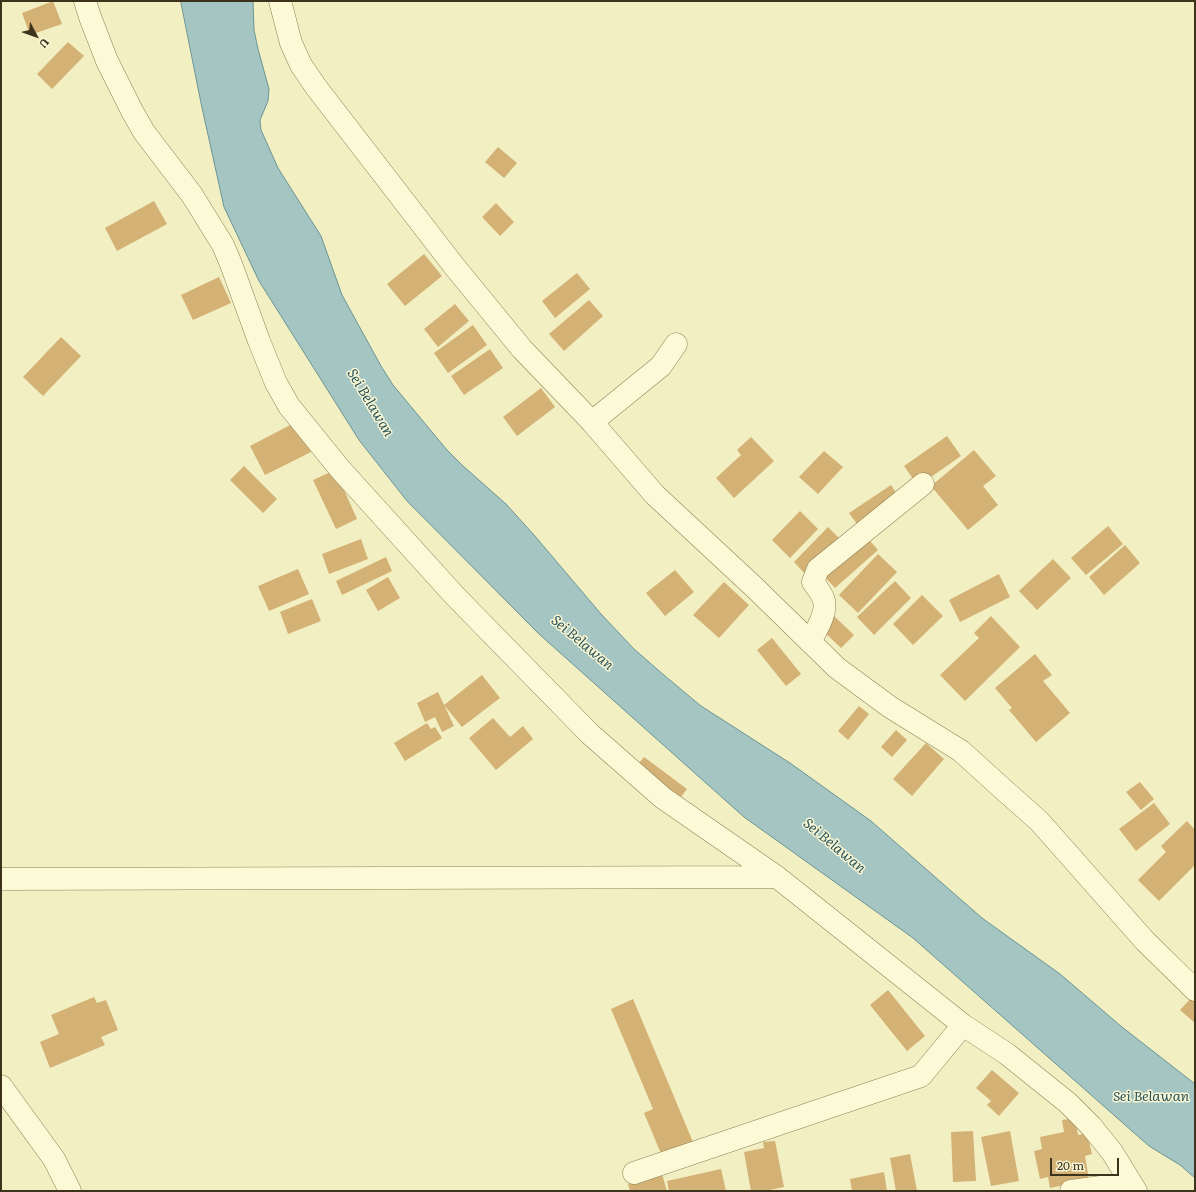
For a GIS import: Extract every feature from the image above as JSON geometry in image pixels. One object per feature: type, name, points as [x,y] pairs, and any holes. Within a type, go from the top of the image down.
[{"type":"street","points":[[85,1],[107,61],[132,112],[144,132],[192,195],[223,245],[276,383],[289,406],[301,422],[340,469],[454,596],[590,734],[663,798],[777,877],[964,1025],[1007,1054],[1072,1107],[1091,1126],[1112,1152],[1133,1187],[1071,1191]]},
{"type":"street","points":[[280,1],[291,43],[301,65],[316,87],[454,266],[522,349],[592,422],[655,495],[754,587],[837,668],[890,707],[961,751],[1004,790],[1038,822],[1144,940],[1195,990]]},
{"type":"street","points":[[592,422],[661,366],[676,344]]},
{"type":"street","points":[[810,642],[822,618],[824,608],[824,599],[813,582],[818,569],[923,484]]},
{"type":"street","points":[[1,879],[777,877]]},
{"type":"street","points":[[634,1173],[921,1076],[964,1025]]},
{"type":"street","points":[[1,1086],[54,1159],[70,1191]]},
{"type":"water","name":"Sei Belawan","points":[[181,1],[253,1],[254,30],[269,89],[268,101],[260,120],[261,130],[278,168],[321,236],[342,295],[381,366],[393,385],[447,450],[506,504],[601,614],[634,649],[665,676],[701,706],[790,763],[871,821],[982,918],[1060,974],[1122,1027],[1195,1084],[1195,1178],[1180,1165],[1149,1146],[913,938],[744,817],[539,634],[407,501],[359,440],[259,281],[224,207],[201,103]]},
{"type":"building","points":[[53,1],[62,24],[30,35],[22,13]]},
{"type":"building","points":[[68,42],[84,56],[52,89],[37,74]]},
{"type":"building","points":[[498,147],[517,163],[504,178],[485,162]]},
{"type":"building","points":[[154,201],[167,224],[117,251],[105,228]]},
{"type":"building","points":[[496,203],[514,222],[500,236],[482,217]]},
{"type":"building","points":[[424,254],[442,276],[405,306],[387,284]]},
{"type":"building","points":[[577,273],[590,289],[555,318],[542,301]]},
{"type":"building","points":[[219,277],[231,303],[193,320],[181,295]]},
{"type":"building","points":[[589,300],[603,316],[564,351],[549,334]]},
{"type":"building","points":[[455,304],[469,321],[438,347],[424,329]]},
{"type":"building","points":[[473,325],[487,345],[448,373],[434,353]]},
{"type":"building","points":[[61,337],[81,356],[43,396],[23,377]]},
{"type":"building","points":[[490,349],[503,368],[464,395],[451,376]]},
{"type":"building","points":[[541,388],[555,407],[517,436],[503,417]]},
{"type":"building","points":[[296,422],[311,452],[265,475],[250,446]]},
{"type":"building","points":[[947,436],[961,456],[918,486],[904,466]]},
{"type":"building","points":[[751,437],[774,461],[734,498],[716,478],[741,455],[737,450]]},
{"type":"building","points":[[974,450],[996,476],[983,486],[998,505],[968,530],[931,486]]},
{"type":"building","points":[[824,451],[843,467],[818,494],[799,477]]},
{"type":"building","points":[[244,466],[277,499],[263,513],[230,480]]},
{"type":"building","points":[[335,470],[357,519],[336,529],[313,480]]},
{"type":"building","points":[[891,485],[901,500],[860,528],[849,513]]},
{"type":"building","points":[[800,511],[818,529],[790,558],[772,540]]},
{"type":"building","points":[[1108,526],[1123,544],[1086,575],[1071,558]]},
{"type":"building","points":[[828,527],[842,541],[807,576],[794,562]]},
{"type":"building","points":[[865,535],[878,550],[835,588],[821,573]]},
{"type":"building","points":[[361,539],[368,559],[329,574],[322,554]]},
{"type":"building","points":[[1125,545],[1140,563],[1104,595],[1089,577]]},
{"type":"building","points":[[878,554],[897,572],[858,613],[839,595]]},
{"type":"building","points":[[386,557],[392,571],[342,595],[336,581]]},
{"type":"building","points":[[1053,559],[1071,578],[1037,610],[1019,591]]},
{"type":"building","points":[[298,569],[309,594],[269,611],[258,586]]},
{"type":"building","points":[[675,570],[694,592],[665,616],[646,593]]},
{"type":"building","points":[[999,574],[1010,597],[960,622],[949,600]]},
{"type":"building","points":[[388,577],[400,598],[378,611],[366,590]]},
{"type":"building","points":[[895,581],[911,598],[874,635],[857,617]]},
{"type":"building","points":[[724,582],[749,605],[719,638],[693,615]]},
{"type":"building","points":[[922,595],[943,616],[913,645],[893,624]]},
{"type":"building","points":[[312,599],[321,621],[288,634],[280,612]]},
{"type":"building","points":[[834,616],[854,635],[841,648],[821,629]]},
{"type":"building","points":[[991,616],[1020,647],[965,701],[940,675],[979,638],[974,633]]},
{"type":"building","points":[[772,638],[801,674],[786,686],[757,650]]},
{"type":"building","points":[[1035,654],[1052,675],[1043,681],[1070,713],[1036,742],[1009,710],[1012,708],[995,688]]},
{"type":"building","points":[[482,675],[500,698],[462,727],[444,705]]},
{"type":"building","points":[[438,692],[454,726],[442,732],[435,717],[425,722],[417,703]]},
{"type":"building","points":[[859,706],[869,714],[848,740],[838,731]]},
{"type":"building","points":[[493,718],[510,737],[523,726],[533,739],[496,770],[469,738]]},
{"type":"building","points":[[427,723],[431,729],[435,727],[442,738],[405,761],[394,743]]},
{"type":"building","points":[[896,730],[907,740],[892,757],[881,747]]},
{"type":"building","points":[[926,743],[944,759],[912,796],[893,779]]},
{"type":"building","points":[[644,757],[687,789],[678,801],[635,768]]},
{"type":"building","points":[[1140,782],[1154,799],[1141,810],[1126,792]]},
{"type":"building","points":[[1154,803],[1170,824],[1136,851],[1119,829]]},
{"type":"building","points":[[1187,821],[1195,830],[1195,865],[1159,901],[1138,880],[1166,852],[1161,846]]},
{"type":"building","points":[[888,990],[925,1036],[907,1051],[870,1005]]},
{"type":"building","points":[[1193,996],[1195,997],[1195,1023],[1180,1010]]},
{"type":"building","points":[[94,997],[97,1003],[106,1000],[118,1030],[101,1037],[105,1045],[50,1068],[40,1042],[59,1034],[51,1015]]},
{"type":"building","points":[[633,999],[693,1142],[662,1156],[644,1113],[653,1109],[611,1009]]},
{"type":"building","points":[[992,1070],[1019,1093],[999,1116],[987,1105],[991,1101],[976,1088]]},
{"type":"building","points":[[1075,1118],[1078,1135],[1087,1133],[1092,1154],[1085,1156],[1089,1180],[1050,1188],[1048,1177],[1040,1179],[1034,1151],[1042,1149],[1040,1137],[1064,1132],[1062,1120]]},
{"type":"building","points":[[973,1131],[976,1181],[953,1182],[951,1132]]},
{"type":"building","points":[[1010,1131],[1019,1181],[991,1186],[981,1137]]},
{"type":"building","points":[[775,1141],[784,1187],[765,1191],[751,1191],[744,1152],[764,1148],[763,1142]]},
{"type":"building","points":[[910,1154],[917,1191],[896,1191],[890,1158]]},
{"type":"building","points":[[721,1169],[726,1191],[669,1191],[667,1181]]},
{"type":"building","points":[[884,1172],[887,1191],[852,1191],[850,1179]]},
{"type":"building","points":[[662,1174],[667,1191],[630,1191],[628,1184]]}]
